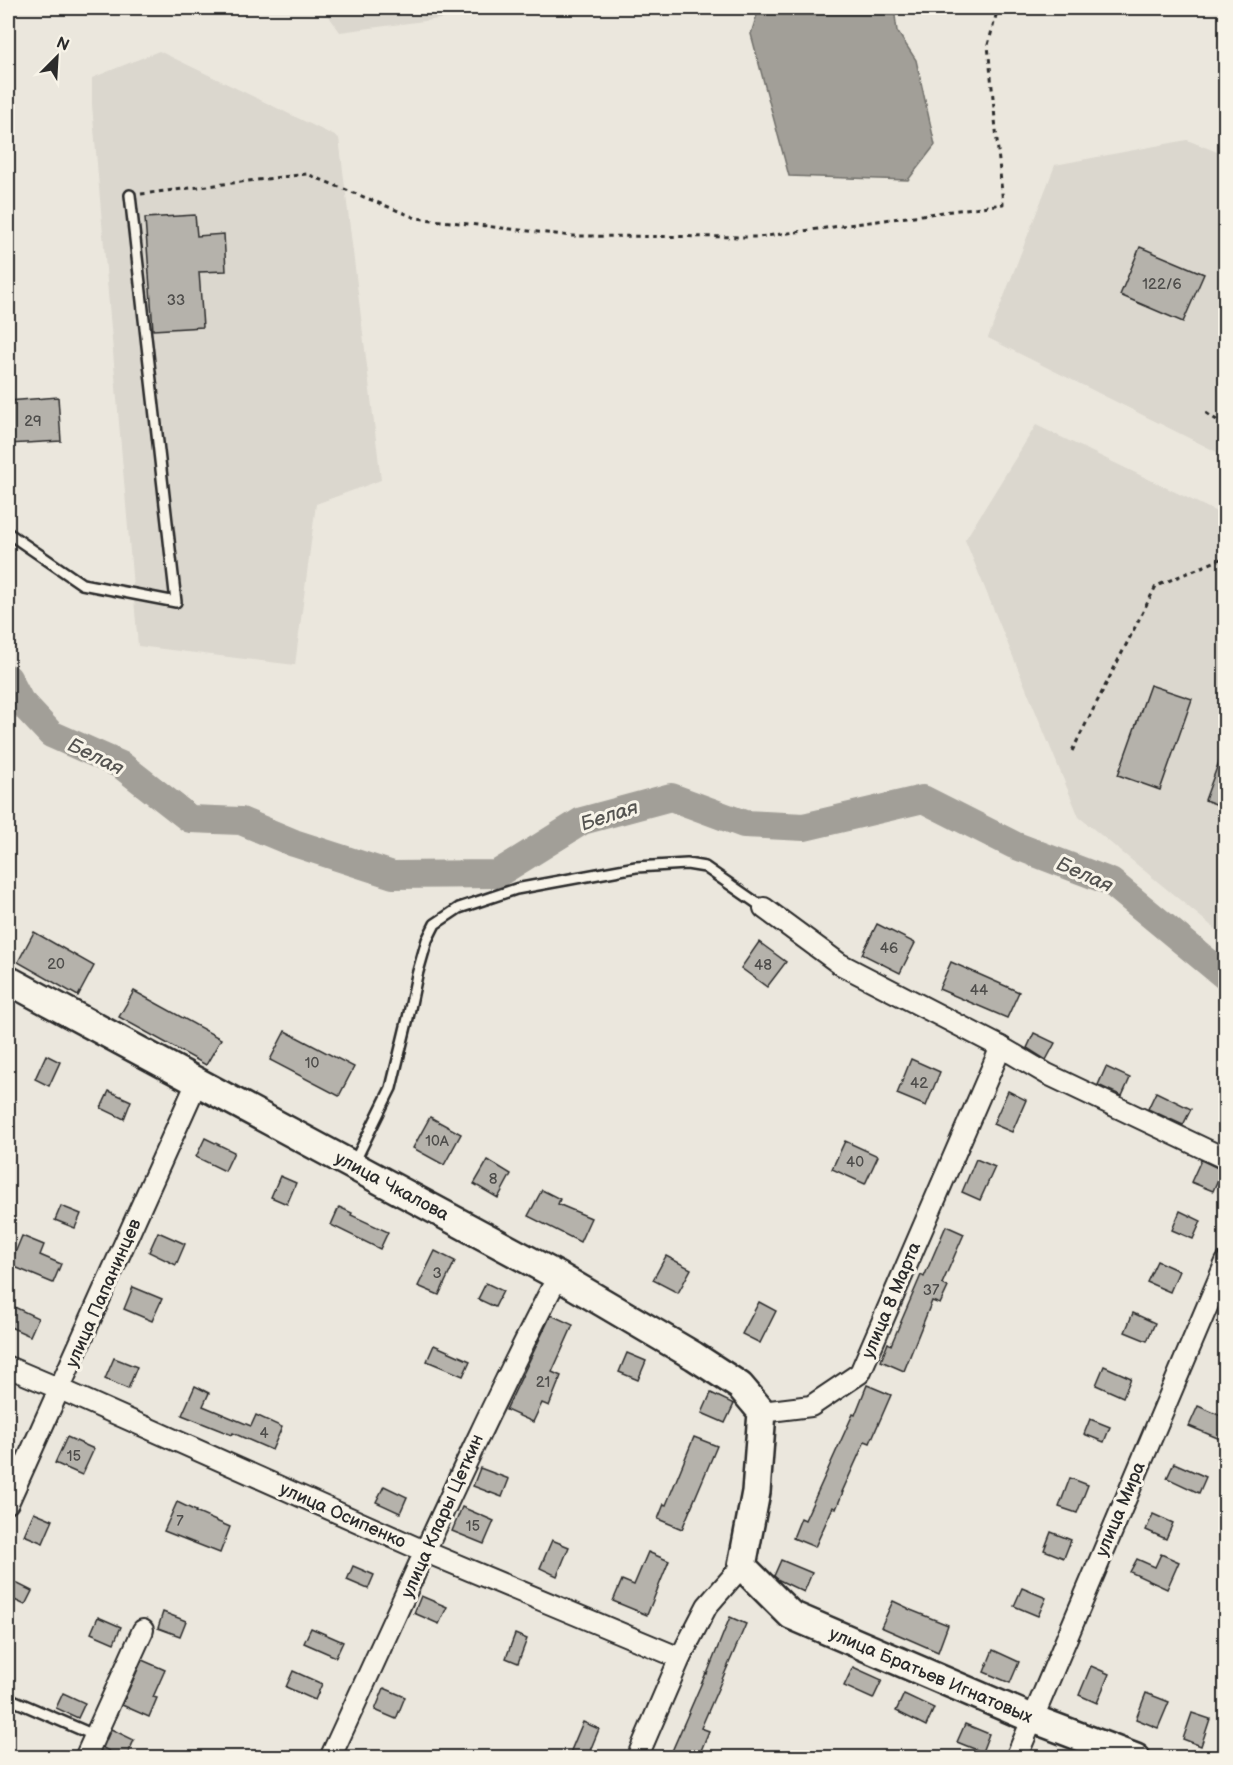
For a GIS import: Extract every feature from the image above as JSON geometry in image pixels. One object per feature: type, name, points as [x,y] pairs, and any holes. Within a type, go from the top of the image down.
[{"type":"street","points":[[764,908],[840,964],[1001,1047],[1047,1074],[1226,1159]]},
{"type":"street","name":"улица Чкалова","points":[[8,980],[558,1276],[731,1380],[740,1386],[762,1412]]},
{"type":"street","name":"улица 8 Марта","points":[[762,1412],[812,1406],[860,1373],[1001,1047]]},
{"type":"street","name":"улица Папанинцев","points":[[8,1503],[197,1082]]},
{"type":"street","name":"улица Мира","points":[[1016,1758],[1226,1262]]},
{"type":"street","name":"улица Клары Цеткин","points":[[330,1758],[474,1444],[558,1276]]},
{"type":"street","name":"улица Осипенко","points":[[8,1367],[426,1552],[680,1658]]},
{"type":"street","points":[[638,1758],[680,1658],[707,1606],[742,1566],[756,1492],[762,1412]]},
{"type":"street","name":"улица Братьев Игнатовых","points":[[742,1566],[791,1615],[1031,1718],[1136,1758]]},
{"type":"street","points":[[86,1758],[143,1630]]},
{"type":"lane","points":[[8,533],[82,584],[176,602],[130,195]]},
{"type":"lane","points":[[353,1165],[391,1088],[427,940],[435,924],[459,908],[516,889],[636,867],[687,864],[705,867],[764,908]]},
{"type":"lane","points":[[8,1698],[96,1736]]},
{"type":"path","points":[[130,195],[307,174],[416,218],[572,236],[759,237],[1003,204],[988,45],[998,8]]},
{"type":"path","points":[[1206,413],[1226,426]]},
{"type":"path","points":[[1072,751],[1156,586],[1226,557]]},
{"type":"shaded area","points":[[323,8],[522,8],[340,32]]},
{"type":"shaded area","points":[[759,8],[894,8],[897,31],[916,60],[935,145],[908,180],[789,176],[751,34]]},
{"type":"shaded area","points":[[159,51],[339,138],[381,480],[316,504],[295,665],[138,646],[92,105],[92,78]]},
{"type":"shaded area","points":[[1187,140],[1225,155],[1225,456],[988,338],[1055,165]]},
{"type":"shaded area","points":[[1036,425],[1225,516],[1225,937],[1079,817],[965,540]]},
{"type":"building","points":[[195,215],[197,236],[224,234],[226,271],[199,272],[203,327],[153,330],[145,218]]},
{"type":"building","points":[[1140,247],[1204,274],[1183,322],[1120,295]]},
{"type":"building","points":[[58,397],[61,441],[8,444],[8,401]]},
{"type":"building","points":[[1150,685],[1192,699],[1160,790],[1118,775]]},
{"type":"building","points":[[1224,748],[1226,749],[1226,808],[1205,800]]},
{"type":"building","points":[[877,924],[915,943],[900,973],[862,954]]},
{"type":"building","points":[[34,932],[94,966],[78,996],[18,962]]},
{"type":"building","points":[[759,942],[786,962],[767,987],[741,968]]},
{"type":"building","points":[[951,962],[1019,992],[1007,1018],[939,989]]},
{"type":"building","points":[[134,991],[221,1039],[206,1065],[119,1017]]},
{"type":"building","points":[[285,1031],[354,1067],[339,1096],[270,1060]]},
{"type":"building","points":[[1034,1033],[1055,1043],[1046,1060],[1027,1048]]},
{"type":"building","points":[[46,1055],[60,1062],[49,1086],[35,1079]]},
{"type":"building","points":[[911,1059],[940,1072],[926,1106],[897,1094]]},
{"type":"building","points":[[1106,1067],[1130,1078],[1122,1096],[1098,1085]]},
{"type":"building","points":[[109,1091],[131,1101],[124,1119],[101,1108]]},
{"type":"building","points":[[1008,1091],[1026,1100],[1012,1132],[993,1124]]},
{"type":"building","points":[[1156,1092],[1191,1109],[1183,1125],[1148,1109]]},
{"type":"building","points":[[430,1117],[461,1134],[444,1165],[413,1148]]},
{"type":"building","points":[[205,1138],[234,1152],[225,1171],[196,1157]]},
{"type":"building","points":[[845,1141],[878,1156],[865,1184],[832,1169]]},
{"type":"building","points":[[976,1159],[995,1167],[980,1200],[962,1192]]},
{"type":"building","points":[[488,1160],[511,1174],[498,1198],[474,1184]]},
{"type":"building","points":[[1201,1160],[1222,1170],[1213,1191],[1191,1182]]},
{"type":"building","points":[[280,1176],[296,1183],[287,1204],[271,1197]]},
{"type":"building","points":[[542,1190],[560,1199],[558,1204],[591,1218],[580,1242],[528,1216]]},
{"type":"building","points":[[61,1206],[81,1214],[75,1228],[55,1220]]},
{"type":"building","points":[[339,1207],[388,1232],[380,1249],[331,1225]]},
{"type":"building","points":[[1180,1211],[1201,1221],[1193,1239],[1172,1230]]},
{"type":"building","points":[[946,1226],[964,1234],[942,1284],[948,1287],[940,1304],[932,1301],[904,1371],[881,1361],[888,1343],[891,1345],[921,1275],[924,1277]]},
{"type":"building","points":[[158,1232],[185,1244],[176,1265],[149,1252]]},
{"type":"building","points":[[22,1236],[44,1245],[40,1255],[61,1264],[53,1283],[10,1265]]},
{"type":"building","points":[[435,1251],[455,1261],[439,1295],[418,1286]]},
{"type":"building","points":[[666,1256],[691,1269],[678,1293],[653,1280]]},
{"type":"building","points":[[1157,1261],[1179,1271],[1170,1292],[1147,1282]]},
{"type":"building","points":[[486,1283],[503,1291],[495,1307],[478,1299]]},
{"type":"building","points":[[133,1287],[162,1299],[152,1321],[124,1309]]},
{"type":"building","points":[[759,1302],[776,1311],[760,1343],[742,1334]]},
{"type":"building","points":[[8,1304],[38,1318],[30,1336],[8,1326]]},
{"type":"building","points":[[1133,1313],[1155,1323],[1147,1341],[1125,1332]]},
{"type":"building","points":[[551,1315],[573,1325],[552,1372],[561,1376],[549,1406],[542,1403],[533,1422],[506,1410]]},
{"type":"building","points":[[434,1345],[470,1361],[463,1376],[427,1361]]},
{"type":"building","points":[[627,1353],[646,1361],[638,1380],[619,1372]]},
{"type":"building","points":[[114,1358],[137,1367],[128,1389],[105,1379]]},
{"type":"building","points":[[1104,1366],[1131,1378],[1123,1397],[1096,1385]]},
{"type":"building","points":[[867,1385],[891,1395],[870,1443],[865,1441],[836,1509],[833,1507],[815,1547],[793,1538],[801,1518],[805,1520]]},
{"type":"building","points":[[195,1386],[209,1393],[203,1406],[251,1426],[256,1415],[282,1427],[272,1450],[182,1415]]},
{"type":"building","points":[[711,1393],[734,1404],[725,1423],[702,1413]]},
{"type":"building","points":[[1198,1406],[1226,1418],[1226,1427],[1220,1439],[1189,1426]]},
{"type":"building","points":[[1090,1419],[1110,1427],[1104,1442],[1084,1434]]},
{"type":"building","points":[[67,1437],[94,1449],[82,1475],[55,1463]]},
{"type":"building","points":[[694,1437],[717,1446],[682,1529],[658,1519]]},
{"type":"building","points":[[1174,1463],[1206,1477],[1199,1493],[1167,1478]]},
{"type":"building","points":[[480,1468],[509,1479],[502,1497],[473,1486]]},
{"type":"building","points":[[1070,1478],[1088,1485],[1077,1513],[1059,1507]]},
{"type":"building","points":[[384,1486],[407,1497],[400,1513],[376,1502]]},
{"type":"building","points":[[177,1502],[230,1527],[220,1553],[164,1531]]},
{"type":"building","points":[[462,1507],[494,1521],[484,1544],[452,1531]]},
{"type":"building","points":[[34,1512],[53,1520],[43,1543],[24,1535]]},
{"type":"building","points":[[1153,1514],[1173,1523],[1166,1539],[1146,1530]]},
{"type":"building","points":[[1051,1532],[1071,1540],[1064,1558],[1044,1550]]},
{"type":"building","points":[[552,1540],[569,1547],[557,1576],[540,1568]]},
{"type":"building","points":[[648,1552],[669,1561],[647,1615],[613,1601],[622,1580],[634,1585]]},
{"type":"building","points":[[1161,1554],[1179,1562],[1167,1589],[1130,1572],[1137,1559],[1155,1567]]},
{"type":"building","points":[[781,1560],[812,1573],[804,1592],[774,1576]]},
{"type":"building","points":[[353,1566],[374,1575],[368,1589],[347,1580]]},
{"type":"building","points":[[8,1579],[32,1591],[25,1605],[8,1597]]},
{"type":"building","points":[[1022,1588],[1046,1598],[1038,1616],[1014,1606]]},
{"type":"building","points":[[421,1596],[447,1607],[439,1624],[414,1613]]},
{"type":"building","points":[[893,1601],[948,1625],[938,1652],[881,1627]]},
{"type":"building","points":[[163,1612],[186,1621],[180,1636],[158,1628]]},
{"type":"building","points":[[98,1617],[121,1627],[114,1643],[91,1633]]},
{"type":"building","points":[[730,1617],[746,1624],[701,1728],[709,1731],[698,1758],[669,1758],[707,1674]]},
{"type":"building","points":[[311,1628],[343,1642],[336,1657],[304,1643]]},
{"type":"building","points":[[515,1634],[527,1639],[518,1663],[506,1658]]},
{"type":"building","points":[[993,1650],[1019,1662],[1010,1683],[984,1672]]},
{"type":"building","points":[[142,1660],[165,1670],[153,1697],[157,1698],[149,1717],[122,1705]]},
{"type":"building","points":[[1091,1666],[1109,1674],[1097,1703],[1079,1695]]},
{"type":"building","points":[[853,1667],[882,1680],[873,1699],[844,1686]]},
{"type":"building","points":[[293,1671],[322,1684],[315,1700],[286,1687]]},
{"type":"building","points":[[384,1688],[405,1697],[396,1719],[375,1710]]},
{"type":"building","points":[[63,1693],[85,1703],[78,1718],[56,1708]]},
{"type":"building","points":[[1146,1693],[1169,1702],[1158,1728],[1136,1719]]},
{"type":"building","points":[[904,1694],[934,1708],[926,1726],[896,1711]]},
{"type":"building","points":[[1192,1713],[1210,1719],[1201,1746],[1183,1739]]},
{"type":"building","points":[[583,1722],[599,1729],[587,1758],[580,1758],[570,1753]]},
{"type":"building","points":[[965,1724],[989,1734],[982,1752],[957,1742]]},
{"type":"building","points":[[111,1729],[134,1740],[126,1758],[103,1748]]},
{"type":"waterway","name":"Белая","points":[[8,678],[20,701],[51,734],[121,765],[190,819],[241,821],[294,843],[393,875],[497,874],[582,821],[671,797],[744,824],[804,827],[923,799],[1014,845],[1111,882],[1226,977]]}]
